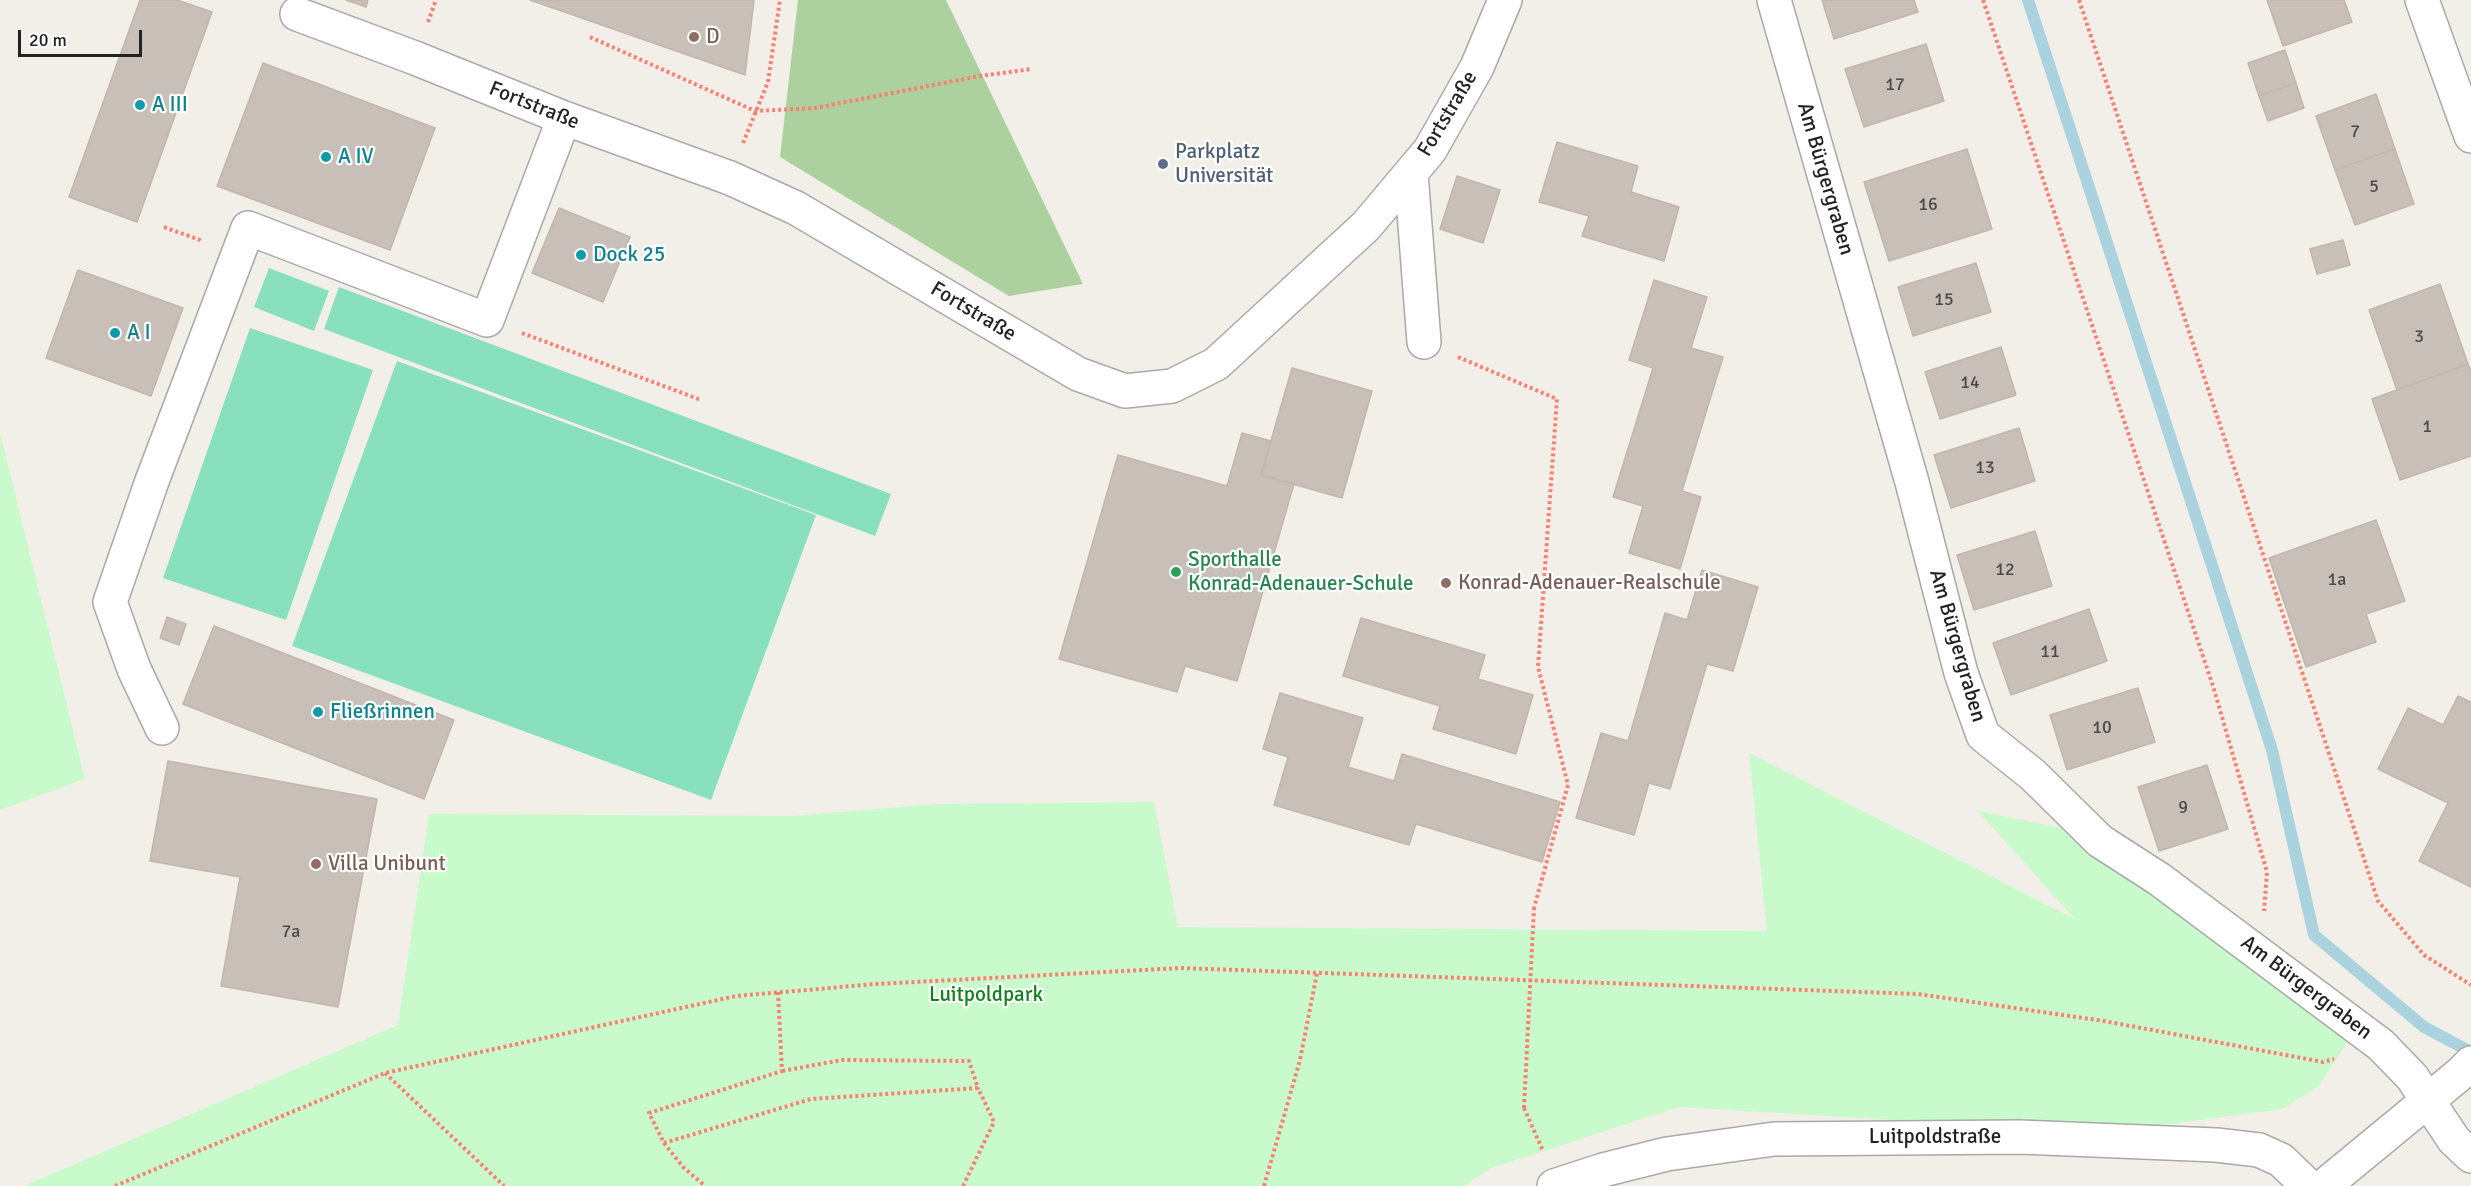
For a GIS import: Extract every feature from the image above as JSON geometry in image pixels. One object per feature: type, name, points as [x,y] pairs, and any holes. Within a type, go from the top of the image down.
[{"type":"street","name":"Fortstraße","points":[[297,14],[415,58],[564,118],[730,178],[796,208],[1078,374],[1125,391],[1172,386],[1216,364],[1366,225],[1430,150],[1477,67],[1505,0]]},
{"type":"street","name":"Am Bürgergraben","points":[[1774,0],[1912,483],[1961,673],[1983,735],[2033,775],[2100,841],[2159,879],[2381,1045],[2412,1077],[2454,1140],[2471,1156]]},
{"type":"street","points":[[2422,0],[2471,136]]},
{"type":"street","points":[[162,728],[134,669],[110,602],[152,481],[248,228],[488,320],[564,118]]},
{"type":"street","points":[[1411,173],[1424,342]]},
{"type":"street","points":[[2324,1186],[2466,1069]]},
{"type":"street","name":"Luitpoldstraße","points":[[1556,1186],[1668,1154],[1774,1139],[2020,1137],[2216,1145],[2259,1150],[2281,1160],[2308,1186]]},
{"type":"path","points":[[755,111],[768,82],[780,0]]},
{"type":"path","points":[[1983,0],[2213,686],[2267,872]]},
{"type":"path","points":[[2079,0],[2378,901],[2424,955],[2471,985]]},
{"type":"path","points":[[590,37],[755,111],[815,108],[980,76],[1032,69]]},
{"type":"path","points":[[488,320],[701,400]]},
{"type":"path","points":[[1424,342],[1557,399],[1538,667],[1568,785],[1534,908],[1524,1108],[1556,1186]]},
{"type":"path","points":[[115,1186],[385,1072],[736,996],[876,984],[1181,968],[1918,993],[2104,1022],[2323,1062],[2381,1045]]},
{"type":"path","points":[[1264,1186],[1300,1060],[1317,973]]},
{"type":"path","points":[[778,992],[782,1071]]},
{"type":"path","points":[[705,1186],[683,1167],[664,1143],[649,1113],[782,1071],[842,1060],[969,1061],[978,1089],[994,1122],[963,1186]]},
{"type":"path","points":[[385,1072],[504,1186]]},
{"type":"path","points":[[664,1143],[811,1099],[978,1089]]},
{"type":"green space","points":[[798,0],[946,0],[1083,284],[1009,296],[780,157]]},
{"type":"green space","points":[[269,268],[329,291],[314,331],[254,307]]},
{"type":"green space","points":[[339,287],[891,494],[875,536],[324,329]]},
{"type":"green space","points":[[250,328],[373,370],[286,620],[163,578]]},
{"type":"green space","points":[[397,361],[816,515],[711,800],[292,646]]},
{"type":"green space","points":[[0,433],[85,779],[0,810]]},
{"type":"green space","name":"Luitpoldpark","points":[[1749,753],[2075,919],[1978,811],[2123,840],[2363,1017],[2318,1087],[2282,1109],[2105,1133],[1679,1107],[1489,1169],[1464,1186],[24,1186],[398,1025],[429,814],[791,816],[938,804],[1154,802],[1178,927],[1767,931]]},
{"type":"building","name":"A III","points":[[140,0],[177,0],[212,12],[137,222],[69,197]]},
{"type":"building","points":[[346,0],[368,0],[366,7]]},
{"type":"building","name":"D","points":[[530,0],[754,0],[745,75]]},
{"type":"building","points":[[1822,0],[1914,0],[1918,12],[1834,39]]},
{"type":"building","points":[[2267,0],[2344,0],[2352,22],[2283,46]]},
{"type":"building","points":[[1926,44],[1944,101],[1864,127],[1845,69]]},
{"type":"building","points":[[2285,50],[2296,83],[2259,96],[2248,63]]},
{"type":"building","name":"A IV","points":[[263,63],[435,128],[390,250],[217,186]]},
{"type":"building","points":[[2296,83],[2304,108],[2268,121],[2259,96]]},
{"type":"building","points":[[2376,94],[2395,149],[2335,170],[2316,116]]},
{"type":"building","points":[[1557,142],[1638,166],[1631,192],[1679,207],[1664,261],[1582,236],[1589,216],[1539,202]]},
{"type":"building","points":[[1967,149],[1992,229],[1889,261],[1864,182]]},
{"type":"building","points":[[2395,149],[2414,204],[2355,225],[2335,170]]},
{"type":"building","points":[[1457,176],[1500,190],[1483,243],[1440,229]]},
{"type":"building","name":"Dock 25","points":[[559,208],[630,237],[603,302],[532,273]]},
{"type":"building","points":[[2343,240],[2350,265],[2317,274],[2310,249]]},
{"type":"building","points":[[1976,263],[1991,312],[1913,336],[1898,287]]},
{"type":"building","name":"A I","points":[[78,270],[183,308],[151,396],[46,358]]},
{"type":"building","points":[[1654,280],[1707,297],[1691,348],[1723,357],[1682,491],[1701,497],[1680,569],[1629,553],[1643,506],[1613,497],[1653,368],[1629,360]]},
{"type":"building","points":[[2440,284],[2468,364],[2397,390],[2369,310]]},
{"type":"building","points":[[2001,347],[2016,395],[1940,419],[1925,372]]},
{"type":"building","points":[[2468,364],[2471,371],[2471,456],[2400,480],[2372,399]]},
{"type":"building","points":[[1292,368],[1372,391],[1342,498],[1261,475]]},
{"type":"building","points":[[2019,428],[2035,481],[1951,508],[1934,455]]},
{"type":"building","name":"Sporthalle Konrad-Adenauer-Schule","points":[[1242,433],[1271,441],[1261,475],[1294,484],[1237,681],[1185,666],[1177,692],[1059,659],[1118,455],[1227,486]]},
{"type":"building","points":[[2376,520],[2405,601],[2366,614],[2376,642],[2306,667],[2269,558]]},
{"type":"building","points":[[2035,531],[2052,586],[1974,610],[1957,555]]},
{"type":"building","points":[[1702,570],[1758,587],[1733,671],[1707,664],[1670,789],[1649,783],[1634,835],[1576,818],[1601,733],[1628,741],[1665,613],[1687,620]]},
{"type":"building","points":[[2089,609],[2107,661],[2011,695],[1993,643]]},
{"type":"building","points":[[167,617],[186,624],[179,645],[160,638]]},
{"type":"building","points":[[1361,618],[1485,655],[1478,679],[1533,695],[1516,754],[1433,729],[1440,706],[1343,676]]},
{"type":"building","name":"Fließrinnen","points":[[214,626],[454,720],[424,799],[183,704]]},
{"type":"building","points":[[2138,688],[2155,742],[2067,770],[2050,715]]},
{"type":"building","points":[[1280,693],[1363,718],[1348,767],[1394,781],[1402,754],[1560,802],[1542,862],[1416,824],[1409,845],[1274,805],[1288,757],[1263,749]]},
{"type":"building","points":[[2458,696],[2471,702],[2471,887],[2419,861],[2448,803],[2378,769],[2408,708],[2443,725]]},
{"type":"building","points":[[168,761],[377,799],[338,1007],[221,986],[240,877],[150,861]]},
{"type":"building","points":[[2207,765],[2228,829],[2159,851],[2138,787]]},
{"type":"waterway","points":[[2028,0],[2272,750],[2314,935],[2424,1027],[2471,1052]]},
{"type":"place","name":"D","points":[[694,37]]},
{"type":"place","name":"A III","points":[[140,105]]},
{"type":"place","name":"A IV","points":[[326,157]]},
{"type":"place","name":"Parkplatz Universität","points":[[1163,164]]},
{"type":"place","name":"Dock 25","points":[[581,255]]},
{"type":"place","name":"A I","points":[[115,333]]},
{"type":"place","name":"Sporthalle Konrad-Adenauer-Schule","points":[[1176,572]]},
{"type":"place","name":"Konrad-Adenauer-Realschule","points":[[1446,583]]},
{"type":"place","name":"Fließrinnen","points":[[318,712]]},
{"type":"place","name":"Villa Unibunt","points":[[316,864]]}]
